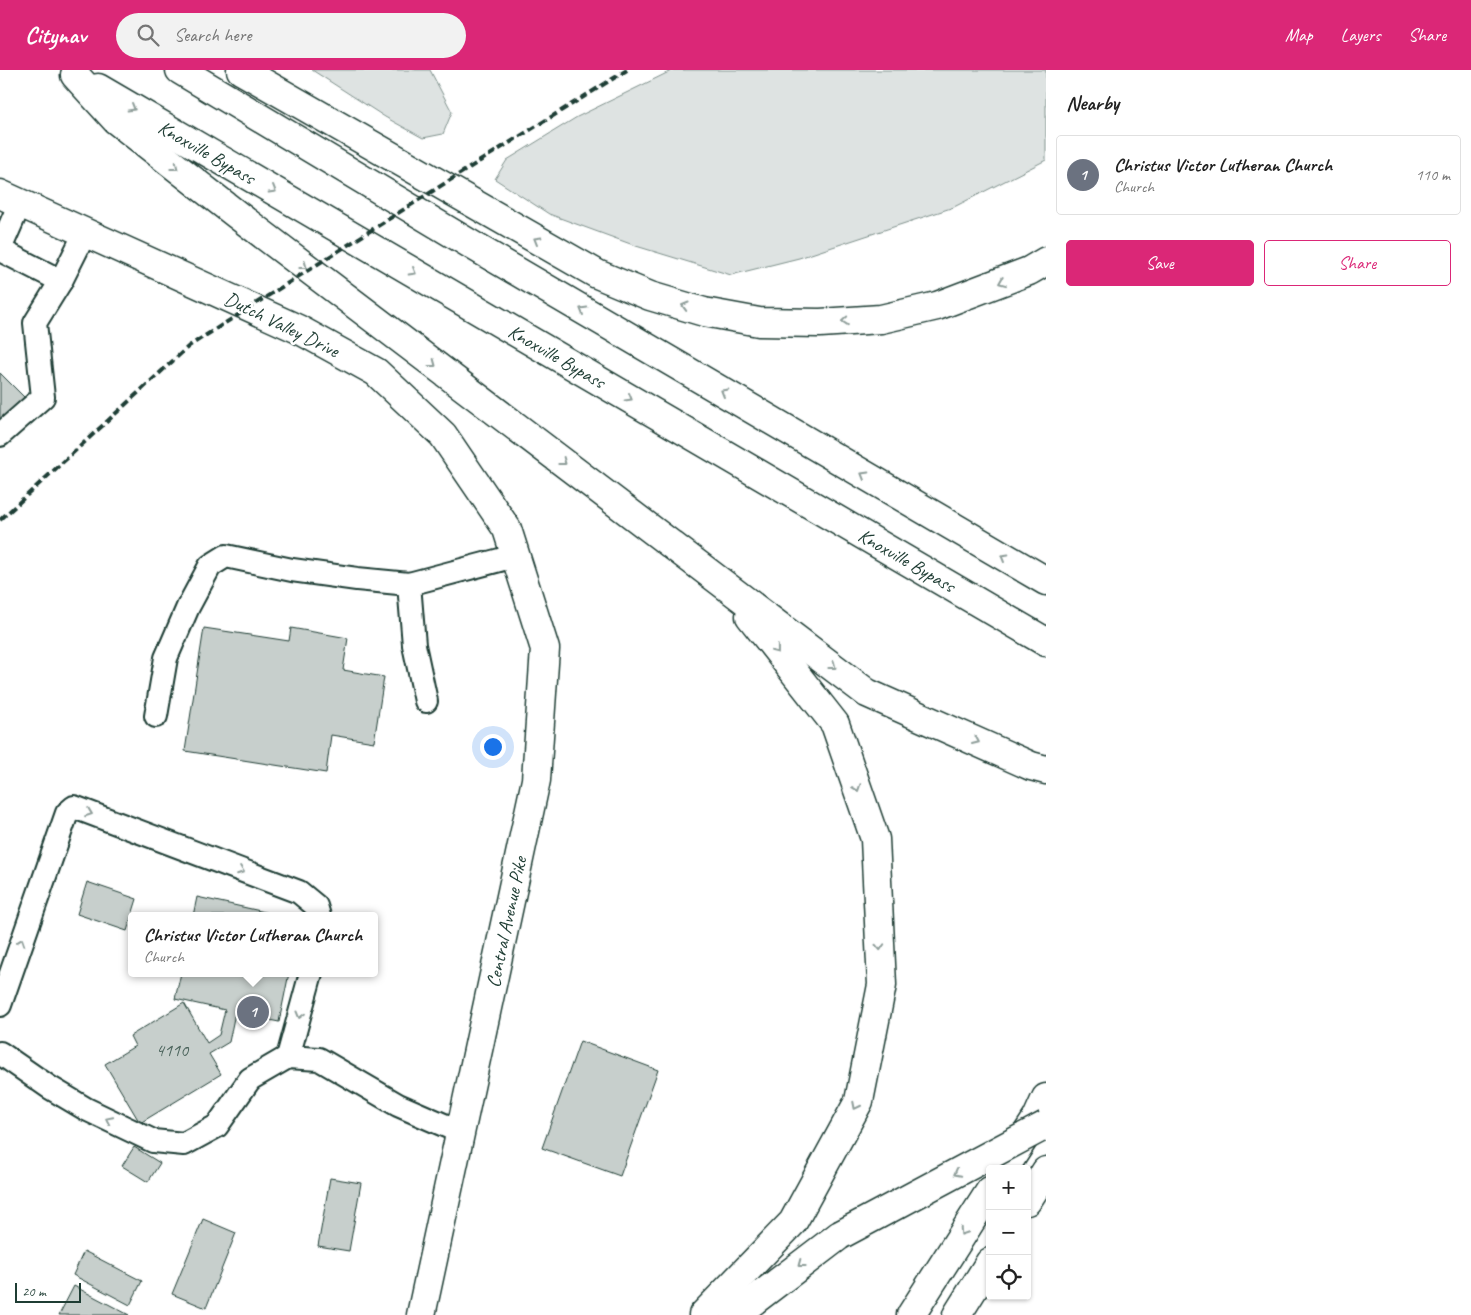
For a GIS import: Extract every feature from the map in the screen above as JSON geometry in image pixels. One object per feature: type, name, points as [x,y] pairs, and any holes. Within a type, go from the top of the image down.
[{"type":"main road","points":[[180,70],[486,253],[1046,581]]},
{"type":"main road","points":[[241,70],[597,274],[650,296],[704,312],[759,322],[820,323],[881,319],[937,306],[1029,271],[1046,261]]},
{"type":"main road","points":[[71,72],[116,120],[236,214],[867,693],[1039,768]]},
{"type":"main road","name":"Knoxville Bypass","points":[[71,72],[1046,642]]},
{"type":"main road","name":"Dutch Valley Drive","points":[[10,198],[298,329],[376,372],[443,435],[507,529]]},
{"type":"main road","name":"Central Avenue Pike","points":[[421,1315],[536,780],[545,649],[507,529]]},
{"type":"main road","points":[[703,1315],[793,1222],[859,1101],[882,985],[875,839],[835,724],[724,584]]},
{"type":"main road","points":[[1007,1165],[1037,1118],[1046,1098]]},
{"type":"main road","points":[[735,1315],[840,1234],[1046,1125]]},
{"type":"main road","points":[[1031,1195],[1046,1171]]},
{"type":"main road","points":[[911,1315],[986,1197]]},
{"type":"main road","points":[[957,1315],[986,1268]]},
{"type":"lane","points":[[10,198],[0,250],[61,281]]},
{"type":"lane","points":[[0,435],[42,397],[35,323],[61,281],[86,233]]},
{"type":"lane","points":[[156,716],[166,658],[188,607],[210,566],[226,556],[292,570],[409,584],[515,556]]},
{"type":"lane","points":[[409,584],[414,645],[426,701]]},
{"type":"lane","points":[[0,1005],[67,813],[74,807],[299,892],[316,906],[318,912]]},
{"type":"lane","points":[[288,1057],[310,977]]},
{"type":"lane","points":[[0,1053],[86,1109],[153,1141],[184,1144],[217,1126],[250,1079],[288,1057],[319,1059],[398,1105],[460,1132]]},
{"type":"shaded area","points":[[312,70],[430,70],[452,112],[443,134],[423,138],[385,117]]},
{"type":"shaded area","points":[[673,70],[1046,70],[1046,160],[954,207],[799,258],[731,275],[636,246],[549,214],[495,179],[507,160],[577,117]]},
{"type":"building","points":[[0,373],[25,398],[0,423]]},
{"type":"building","points":[[204,628],[289,641],[291,628],[348,638],[343,670],[384,677],[374,742],[331,735],[326,773],[185,751]]},
{"type":"building","points":[[87,882],[137,899],[133,912],[128,912],[127,931],[77,914]]},
{"type":"building","points":[[197,897],[265,912],[194,912]]},
{"type":"building","points":[[180,977],[288,977],[279,1022],[235,1013],[229,1042],[209,1054],[221,1074],[140,1123],[105,1064],[135,1046],[130,1036],[184,1003],[207,1043],[219,1035],[225,1010],[175,999]]},
{"type":"building","points":[[580,1041],[658,1070],[620,1176],[542,1148]]},
{"type":"building","points":[[134,1147],[160,1163],[148,1182],[122,1166]]},
{"type":"building","points":[[330,1178],[361,1183],[349,1251],[318,1246]]},
{"type":"building","points":[[203,1219],[236,1233],[206,1308],[172,1294]]},
{"type":"building","points":[[84,1251],[142,1281],[130,1305],[73,1275]]},
{"type":"building","points":[[74,1286],[129,1315],[59,1315]]},
{"type":"railway","points":[[0,520],[189,346],[627,70]]},
{"type":"place","name":"Christus Victor Lutheran Church","points":[[253,1012]]}]
